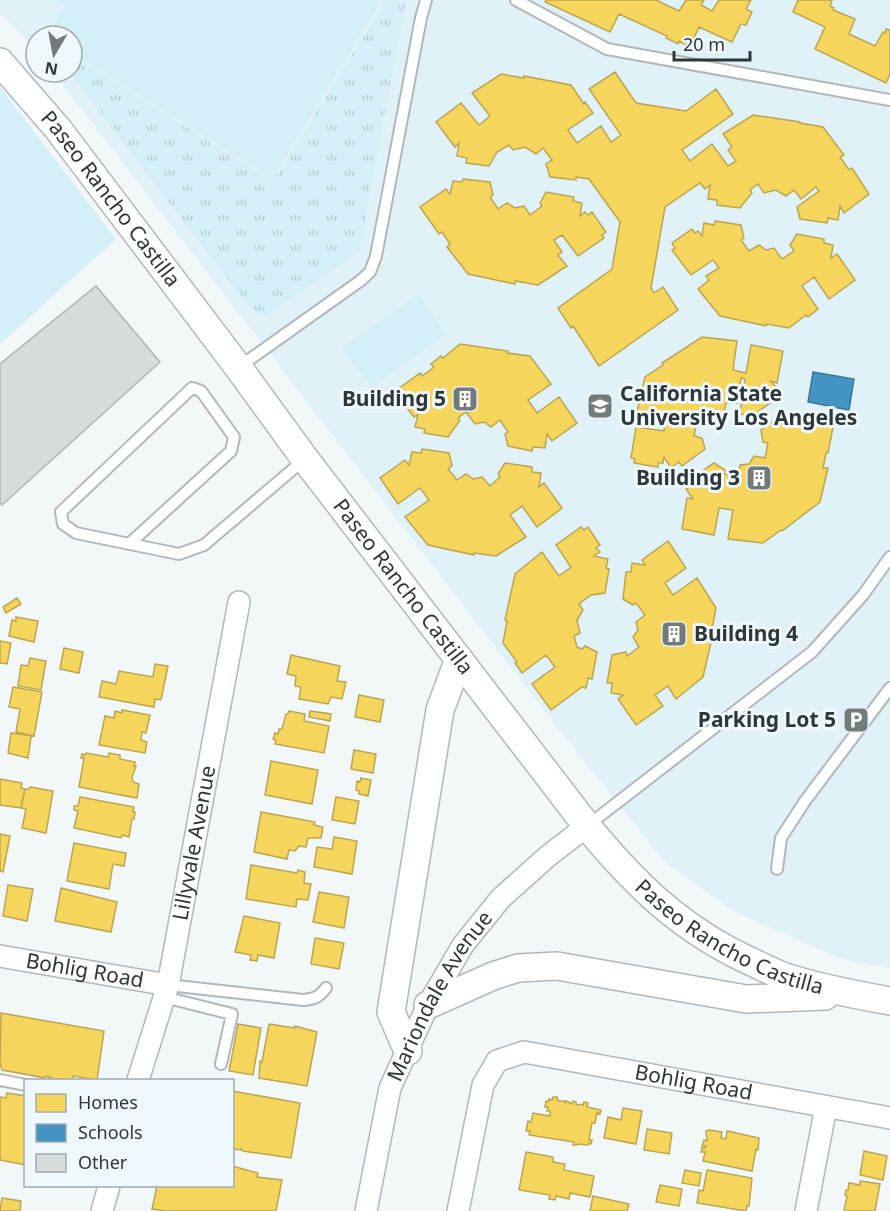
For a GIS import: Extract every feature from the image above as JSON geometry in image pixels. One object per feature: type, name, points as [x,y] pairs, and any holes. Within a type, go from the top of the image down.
[{"type":"street","name":"Paseo Rancho Castilla","points":[[0,62],[58,129],[305,459],[587,826],[630,876],[656,901],[691,928],[735,954],[786,978],[854,995],[890,1001]]},
{"type":"street","name":"Lillyvale Avenue","points":[[138,1079],[166,991],[239,602]]},
{"type":"street","points":[[408,1051],[391,1012],[440,710],[459,659]]},
{"type":"street","name":"Mariondale Avenue","points":[[366,1211],[390,1088],[428,1005],[463,945],[501,898],[548,856],[587,826]]},
{"type":"street","name":"Bohlig Road","points":[[0,956],[166,991]]},
{"type":"street","points":[[428,1005],[493,976],[518,968],[557,966],[746,999],[854,995]]},
{"type":"street","name":"Bohlig Road","points":[[458,1211],[483,1085],[497,1061],[524,1052],[890,1118]]},
{"type":"street","points":[[806,1211],[826,1107]]},
{"type":"street","points":[[102,1211],[108,1187]]},
{"type":"lane","points":[[238,367],[370,272],[376,256],[426,0]]},
{"type":"lane","points":[[516,0],[607,49],[890,100]]},
{"type":"lane","points":[[129,544],[231,451],[234,437],[201,391],[192,388],[61,512],[63,524],[76,533],[129,544],[179,554],[204,545],[305,459]]},
{"type":"lane","points":[[587,826],[812,652],[863,595],[890,557]]},
{"type":"lane","points":[[777,869],[781,838],[805,801],[890,688]]},
{"type":"lane","points":[[166,991],[303,1000],[320,996],[326,988]]},
{"type":"lane","points":[[166,991],[231,1014],[221,1064]]},
{"type":"lane","points":[[0,1080],[24,1085]]},
{"type":"shaded area","name":"California State University Los Angeles","points":[[0,0],[890,0],[890,968],[844,960],[735,912],[665,862],[567,740],[62,84],[84,84],[84,24],[24,24],[24,38],[0,14]]},
{"type":"green space","points":[[58,0],[382,0],[277,171],[266,175],[84,61],[84,24],[54,24],[65,5]]},
{"type":"green space","points":[[386,0],[406,0],[359,252],[267,315],[253,312],[78,84],[84,84],[84,63],[266,177],[278,174]]},
{"type":"green space","points":[[0,87],[116,239],[0,344]]},
{"type":"green space","points":[[419,294],[446,334],[372,387],[341,348]]},
{"type":"building: Homes","points":[[546,0],[656,0],[679,11],[686,0],[704,0],[701,5],[712,11],[719,0],[751,0],[746,9],[752,12],[746,25],[741,24],[732,42],[699,27],[690,47],[679,41],[678,44],[666,38],[667,36],[619,14],[610,32],[545,2]]},
{"type":"building: Homes","points":[[798,0],[832,0],[830,6],[834,8],[833,10],[855,19],[849,34],[875,46],[883,32],[885,33],[886,29],[890,30],[890,74],[886,83],[815,49],[825,27],[793,12]]},
{"type":"building: Homes","points":[[615,72],[636,103],[686,111],[716,89],[733,114],[682,150],[690,161],[712,144],[728,166],[736,161],[728,150],[732,147],[723,134],[753,115],[800,122],[823,127],[844,155],[840,157],[849,170],[852,168],[869,194],[844,213],[840,206],[838,220],[828,218],[827,223],[800,219],[797,207],[819,191],[816,187],[801,199],[794,190],[786,196],[776,190],[764,193],[758,184],[750,190],[752,193],[740,208],[717,205],[717,200],[708,199],[710,185],[705,189],[700,183],[665,207],[651,288],[654,293],[663,287],[678,310],[599,366],[573,326],[571,328],[558,308],[612,269],[620,222],[589,179],[550,177],[546,164],[552,160],[543,148],[536,154],[525,147],[513,150],[509,145],[497,152],[489,166],[466,163],[467,158],[457,156],[459,143],[455,147],[436,122],[461,103],[479,125],[490,116],[472,93],[501,74],[524,78],[524,76],[571,85],[584,104],[585,102],[593,113],[568,130],[577,143],[601,126],[611,142],[621,135],[589,89]]},
{"type":"building: Homes","points":[[463,179],[490,182],[493,195],[490,197],[498,209],[507,203],[515,208],[524,206],[530,215],[542,206],[540,203],[546,192],[574,197],[573,201],[582,203],[580,216],[585,212],[588,215],[592,212],[606,232],[602,235],[604,238],[578,256],[562,235],[554,240],[562,252],[558,255],[567,266],[538,285],[515,281],[515,284],[468,274],[447,247],[450,244],[442,232],[439,234],[420,207],[446,189],[450,194],[453,181],[462,182]]},
{"type":"building: Homes","points":[[715,221],[741,225],[744,238],[741,240],[749,251],[759,245],[766,250],[774,248],[782,259],[794,251],[790,245],[797,234],[824,239],[824,243],[833,245],[831,258],[837,254],[855,280],[829,299],[814,277],[802,286],[818,309],[789,328],[767,324],[766,326],[720,316],[698,289],[709,280],[706,276],[719,268],[713,260],[691,275],[672,250],[675,248],[672,243],[692,229],[695,233],[698,231],[702,236],[704,223],[714,225]]},
{"type":"building: Homes","name":"Building 3","points":[[702,337],[737,341],[733,370],[746,373],[751,345],[783,351],[777,383],[771,381],[779,391],[771,397],[773,401],[749,418],[740,413],[745,379],[741,378],[737,403],[726,403],[724,414],[715,416],[710,424],[697,421],[694,436],[702,438],[705,449],[682,466],[679,462],[671,468],[664,457],[663,463],[658,463],[658,467],[634,463],[635,459],[631,458],[636,427],[664,431],[666,417],[637,412],[645,377]]},
{"type":"building: Homes","name":"Building 5","points":[[460,344],[530,356],[551,384],[528,400],[537,413],[559,397],[577,423],[552,441],[547,434],[545,448],[533,447],[532,451],[508,446],[505,434],[508,432],[500,420],[491,427],[484,422],[475,424],[466,412],[458,418],[460,420],[448,437],[424,433],[425,429],[415,427],[418,414],[414,417],[394,392],[420,373],[422,376],[434,367],[431,364],[441,356],[443,358]]},
{"type":"building: Homes","name":"Building 3","points":[[793,412],[801,422],[802,416],[834,422],[823,468],[828,468],[820,502],[763,543],[728,539],[733,510],[719,508],[714,535],[682,529],[687,498],[693,499],[686,489],[694,483],[691,479],[714,463],[725,470],[724,474],[738,477],[740,465],[749,464],[754,456],[765,458],[768,443],[763,442],[761,430],[782,414],[785,418]]},
{"type":"building: Homes","name":"Building 5","points":[[422,449],[449,453],[452,466],[448,469],[457,480],[466,474],[473,479],[482,477],[490,486],[500,477],[498,474],[505,463],[532,467],[532,472],[541,473],[539,487],[544,483],[562,508],[537,527],[522,506],[510,515],[526,537],[496,556],[474,553],[474,555],[428,545],[405,517],[429,500],[420,488],[398,504],[380,478],[405,460],[409,465],[412,452],[421,453]]},
{"type":"building: Homes","points":[[581,527],[584,530],[588,527],[600,545],[596,548],[600,552],[594,556],[608,559],[606,568],[609,569],[605,593],[591,595],[579,604],[583,610],[577,620],[580,633],[574,636],[577,647],[582,649],[585,646],[597,652],[592,679],[588,678],[586,688],[582,687],[551,710],[532,684],[555,667],[546,655],[522,673],[503,643],[507,621],[505,620],[515,574],[542,552],[559,576],[571,567],[556,545]]},
{"type":"building: Homes","name":"Building 4","points":[[668,541],[686,568],[665,583],[673,595],[697,578],[716,608],[712,630],[714,630],[703,677],[676,699],[668,686],[655,695],[663,706],[636,725],[618,699],[623,695],[611,693],[612,683],[607,683],[612,655],[626,652],[627,656],[639,647],[633,637],[638,630],[636,622],[645,615],[636,603],[633,605],[623,599],[626,572],[631,572],[632,563],[645,565],[642,560]]},
{"type":"building: Homes","points":[[17,598],[21,604],[6,613],[3,607]]},
{"type":"building: Homes","points":[[16,617],[38,621],[34,642],[9,636],[12,620],[16,621]]},
{"type":"building: Homes","points":[[0,641],[11,643],[7,664],[0,663]]},
{"type":"building: Homes","points":[[64,648],[83,652],[79,673],[60,669]]},
{"type":"building: Homes","points":[[291,655],[340,666],[337,681],[346,682],[342,699],[331,697],[328,704],[299,699],[301,687],[295,686],[296,676],[287,674]]},
{"type":"building: Homes","points":[[30,658],[46,661],[41,690],[18,686],[21,665],[28,666]]},
{"type":"building: Homes","points":[[155,664],[168,666],[161,700],[155,699],[154,707],[99,697],[102,681],[116,684],[119,671],[153,677]]},
{"type":"building: Homes","points":[[13,687],[42,692],[34,736],[16,732],[20,709],[9,707]]},
{"type":"building: Homes","points":[[359,695],[384,700],[380,722],[355,717]]},
{"type":"building: Homes","points":[[122,710],[150,715],[146,733],[142,732],[141,740],[147,742],[145,753],[99,745],[105,716],[114,718],[115,711],[122,713]]},
{"type":"building: Homes","points":[[289,711],[305,714],[304,721],[329,726],[324,753],[275,744],[276,740],[273,739],[275,733],[278,734],[279,729],[282,729]]},
{"type":"building: Homes","points":[[310,711],[331,714],[330,721],[309,717]]},
{"type":"building: Homes","points":[[11,733],[34,736],[31,737],[28,758],[8,753]]},
{"type":"building: Homes","points":[[354,750],[376,754],[373,773],[351,769]]},
{"type":"building: Homes","points":[[109,753],[120,755],[120,759],[135,762],[132,777],[133,782],[139,784],[137,798],[79,787],[84,758],[81,758],[82,754],[108,757]]},
{"type":"building: Homes","points":[[271,761],[318,770],[312,804],[265,795]]},
{"type":"building: Homes","points":[[361,778],[371,780],[368,796],[359,794],[356,790],[357,781],[360,782]]},
{"type":"building: Homes","points":[[0,779],[22,783],[21,788],[25,789],[21,808],[0,805]]},
{"type":"building: Homes","points":[[30,787],[53,791],[46,833],[22,828],[26,809],[21,808],[25,789]]},
{"type":"building: Homes","points":[[80,797],[134,807],[134,819],[132,819],[129,837],[122,835],[121,838],[74,828],[78,811],[74,810],[74,806],[78,806]]},
{"type":"building: Homes","points":[[336,797],[359,801],[355,824],[332,820]]},
{"type":"building: Homes","points":[[261,812],[315,822],[314,825],[323,827],[321,838],[308,838],[306,847],[299,846],[295,851],[289,850],[287,859],[254,852]]},
{"type":"building: Homes","points":[[0,834],[10,836],[3,872],[0,871]]},
{"type":"building: Homes","points":[[334,837],[357,841],[352,874],[314,867],[317,847],[332,849]]},
{"type":"building: Homes","points":[[74,843],[126,853],[124,866],[113,864],[109,889],[67,881]]},
{"type":"building: Homes","points":[[251,865],[297,873],[298,870],[305,872],[304,883],[311,884],[308,900],[297,899],[296,907],[246,899]]},
{"type":"building: Homes","points":[[8,885],[33,889],[27,921],[3,916]]},
{"type":"building: Homes","points":[[61,888],[117,902],[111,932],[55,921]]},
{"type":"building: Homes","points":[[319,892],[349,897],[344,928],[313,922]]},
{"type":"building: Homes","points":[[244,916],[280,923],[274,958],[258,955],[257,961],[250,960],[251,955],[235,952]]},
{"type":"building: Homes","points":[[315,938],[344,943],[339,969],[311,964]]},
{"type":"building: Homes","points":[[1,1013],[104,1031],[97,1079],[73,1076],[72,1079],[46,1076],[46,1078],[2,1070],[0,1063]]},
{"type":"building: Homes","points":[[238,1024],[261,1028],[253,1075],[229,1071]]},
{"type":"building: Homes","points":[[269,1024],[295,1028],[295,1026],[317,1032],[307,1086],[259,1078],[260,1061],[262,1062]]},
{"type":"building: Homes","points":[[234,1091],[300,1103],[291,1158],[234,1149]]},
{"type":"building: Homes","points":[[7,1093],[24,1096],[24,1165],[0,1160],[0,1097],[6,1098]]},
{"type":"building: Homes","points":[[553,1097],[565,1103],[567,1101],[572,1104],[573,1101],[576,1102],[576,1105],[583,1104],[583,1106],[584,1102],[588,1103],[587,1107],[601,1110],[600,1114],[597,1113],[595,1123],[592,1123],[589,1140],[592,1140],[591,1144],[573,1145],[574,1142],[529,1135],[530,1131],[526,1131],[533,1113],[550,1116],[550,1111],[547,1111],[548,1107],[545,1107],[546,1101],[552,1100]]},
{"type":"building: Homes","points":[[623,1108],[642,1111],[636,1144],[604,1138],[608,1117],[621,1120]]},
{"type":"building: Homes","points":[[647,1129],[672,1133],[669,1154],[644,1150]]},
{"type":"building: Homes","points":[[706,1131],[722,1132],[721,1138],[726,1139],[727,1131],[759,1138],[752,1171],[703,1161],[705,1152],[701,1152],[706,1146],[702,1146],[704,1140],[707,1141]]},
{"type":"building: Homes","points":[[864,1151],[887,1156],[883,1180],[860,1175]]},
{"type":"building: Homes","points":[[526,1152],[553,1157],[553,1162],[565,1164],[564,1170],[594,1176],[590,1197],[570,1193],[569,1199],[556,1196],[555,1200],[549,1199],[550,1195],[519,1190]]},
{"type":"building: Homes","points":[[234,1167],[258,1173],[257,1177],[282,1180],[276,1211],[152,1209],[157,1187],[234,1187]]},
{"type":"building: Homes","points":[[685,1170],[701,1173],[699,1186],[682,1183]]},
{"type":"building: Homes","points":[[707,1170],[752,1178],[749,1206],[746,1211],[697,1203],[699,1190],[703,1191]]},
{"type":"building: Homes","points":[[860,1181],[880,1184],[875,1211],[844,1211],[847,1196],[845,1195],[849,1183],[860,1185]]},
{"type":"building: Homes","points":[[660,1185],[682,1189],[679,1206],[656,1202]]},
{"type":"building: Homes","points":[[593,1196],[629,1204],[627,1211],[590,1211]]},
{"type":"building: Homes","points":[[2,1198],[21,1201],[20,1211],[0,1211]]},
{"type":"building: Schools","points":[[813,372],[854,379],[849,410],[808,402]]},
{"type":"building: Other","points":[[96,286],[160,362],[2,505],[0,503],[0,364]]},
{"type":"place","name":"Building 5","points":[[465,399]]},
{"type":"place","name":"California State University Los Angeles","points":[[600,406]]},
{"type":"place","name":"Building 3","points":[[759,478]]},
{"type":"place","name":"Building 4","points":[[674,634]]},
{"type":"place","name":"Parking Lot 5","points":[[856,720]]}]
